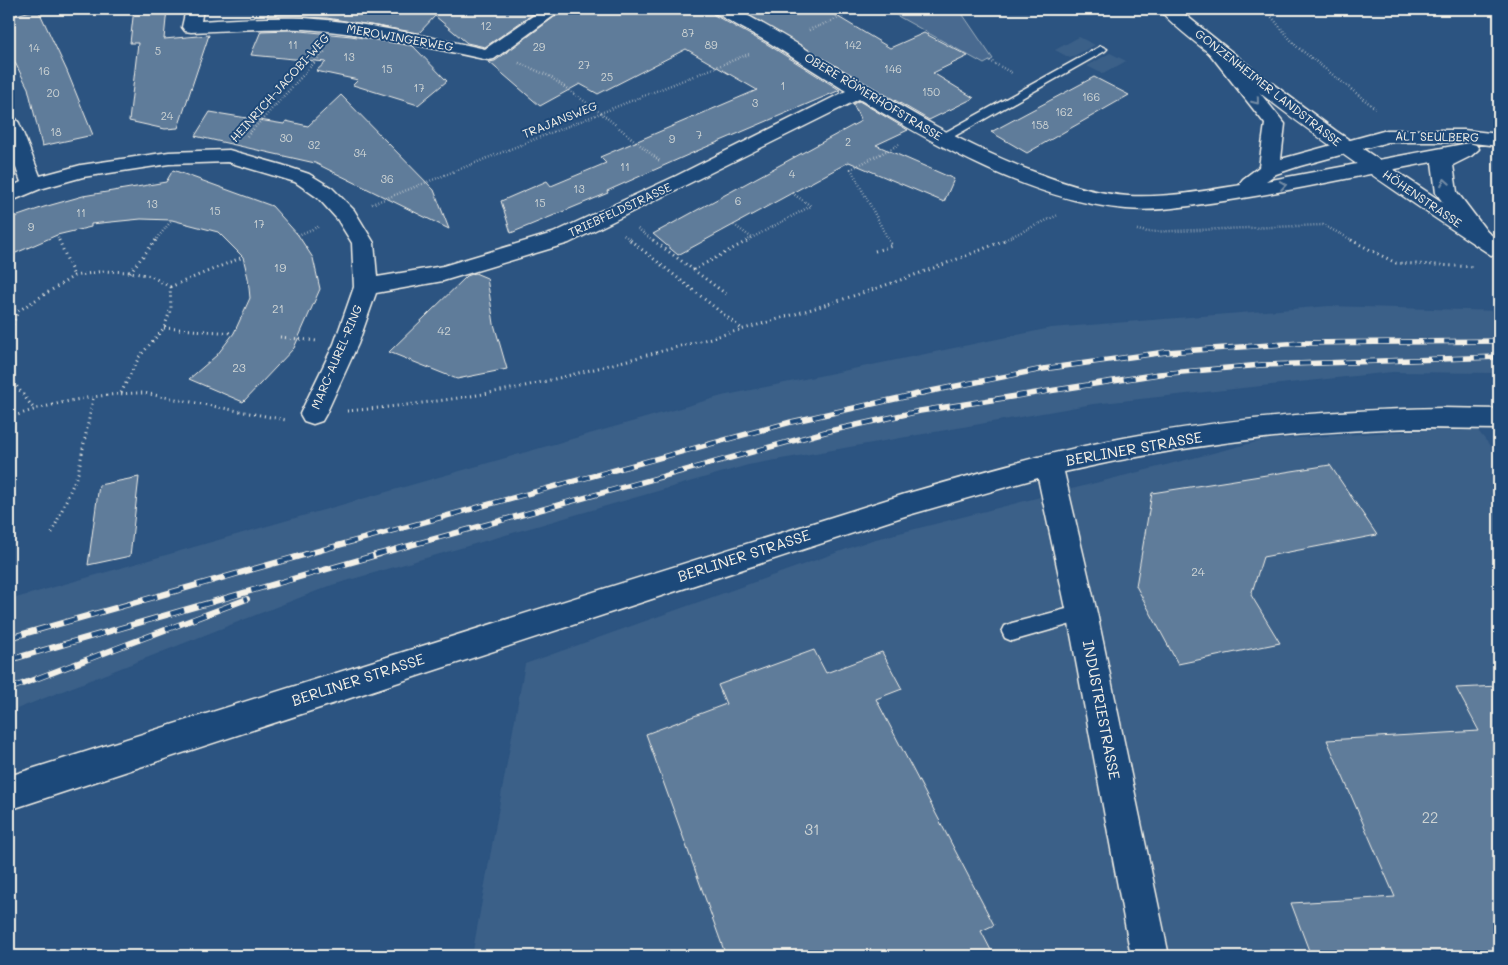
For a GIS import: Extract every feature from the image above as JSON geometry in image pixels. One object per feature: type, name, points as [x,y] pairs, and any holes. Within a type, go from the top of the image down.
[{"type":"street","name":"MEROWINGERWEG","points":[[195,9],[191,28],[278,22],[347,27],[422,40],[488,55]]},
{"type":"street","points":[[488,55],[554,9]]},
{"type":"street","name":"OBERE RÖMERHOFSTRASSE","points":[[721,9],[781,41],[859,92],[934,134],[1000,166],[1080,195],[1114,202],[1158,204],[1320,179],[1371,167]]},
{"type":"street","name":"GONZENHEIMER LANDSTRASSE","points":[[1168,9],[1215,49],[1346,148]]},
{"type":"street","points":[[1215,49],[1275,124],[1269,170]]},
{"type":"street","name":"TRIEBFELDSTRASSE","points":[[366,287],[443,273],[561,238],[859,92]]},
{"type":"street","points":[[9,123],[33,185]]},
{"type":"street","name":"ALT SEULBERG","points":[[1346,148],[1388,136],[1464,136],[1499,140]]},
{"type":"street","name":"ALT SEULBERG","points":[[1371,167],[1469,149],[1499,147]]},
{"type":"street","name":"OBERE RÖMERHOFSTRASSE","points":[[1235,192],[1269,170],[1346,148]]},
{"type":"street","name":"HÖHENSTRASSE","points":[[1346,148],[1371,167],[1499,250]]},
{"type":"street","name":"ALT SEULBERG","points":[[1469,149],[1442,162],[1448,193],[1480,237]]},
{"type":"street","name":"MARC-AUREL-RING","points":[[9,196],[33,185],[82,171],[169,158],[229,156],[275,168],[302,178],[325,193],[346,215],[363,243],[366,287],[346,344],[313,414]]},
{"type":"street","name":"BERLINER STRASSE","points":[[9,793],[905,504],[1049,465],[1148,444],[1247,429],[1353,419],[1499,419]]},
{"type":"street","name":"INDUSTRIESTRASSE","points":[[1049,465],[1082,613],[1150,956]]},
{"type":"lane","points":[[934,134],[1101,49]]},
{"type":"lane","points":[[1012,632],[1082,613]]},
{"type":"path","name":"TRAJANSWEG","points":[[346,215],[861,9]]},
{"type":"path","points":[[1268,9],[1270,15],[1296,46],[1375,108]]},
{"type":"path","name":"HEINRICH-JACOBI-WEG","points":[[229,156],[347,27]]},
{"type":"path","points":[[488,55],[518,62],[549,76],[600,113],[682,180]]},
{"type":"path","points":[[875,251],[892,246],[850,169],[934,134]]},
{"type":"path","points":[[694,270],[810,206],[792,193]]},
{"type":"path","points":[[9,418],[34,409],[121,394],[144,393],[283,420],[313,414],[419,404],[540,383],[743,330],[871,291],[941,267],[1006,241],[1062,214]]},
{"type":"path","points":[[609,215],[694,270],[726,294]]},
{"type":"path","points":[[609,215],[743,330]]},
{"type":"path","points":[[130,272],[172,220]]},
{"type":"path","points":[[734,225],[752,238]]},
{"type":"path","points":[[1129,228],[1148,232],[1323,225],[1396,263],[1425,266],[1481,267]]},
{"type":"path","points":[[57,235],[74,276]]},
{"type":"path","points":[[170,287],[243,257]]},
{"type":"path","points":[[9,334],[18,311],[74,276],[104,271],[130,272],[151,276],[170,287]]},
{"type":"path","points":[[121,394],[139,357],[164,328],[171,308],[170,287]]},
{"type":"path","points":[[9,309],[18,311]]},
{"type":"path","points":[[164,328],[234,333]]},
{"type":"path","points":[[9,368],[9,374],[34,409]]},
{"type":"path","points":[[52,533],[78,474],[93,400]]},
{"type":"shaded area","points":[[885,9],[959,9],[993,59],[984,64]]},
{"type":"shaded area","points":[[1079,37],[1095,45],[1070,58],[1055,50]]},
{"type":"shaded area","points":[[1110,53],[1126,61],[1103,74],[1087,66]]},
{"type":"shaded area","points":[[1329,306],[1499,311],[1499,373],[1392,372],[1093,404],[748,465],[332,585],[9,712],[9,600],[722,396],[1051,328]]},
{"type":"shaded area","points":[[1475,427],[1499,457],[1499,956],[472,956],[525,664],[872,540],[1264,440]]},
{"type":"building","points":[[38,9],[67,71],[93,135],[42,146],[28,88],[9,51],[9,17]]},
{"type":"building","points":[[134,9],[167,9],[164,39],[209,35],[178,128],[165,129],[129,121],[138,43],[130,43]]},
{"type":"building","points":[[270,9],[540,9],[485,47],[467,43],[435,16],[419,33],[327,18],[267,16]]},
{"type":"building","points":[[565,9],[710,9],[714,15],[767,44],[840,90],[690,154],[607,191],[608,193],[511,233],[501,201],[547,181],[551,186],[606,163],[600,157],[757,90],[686,49],[598,94],[580,84],[540,106],[489,62],[495,61]]},
{"type":"building","points":[[738,9],[825,9],[890,48],[924,33],[968,56],[933,73],[974,98],[929,120]]},
{"type":"building","points":[[291,30],[351,36],[413,46],[447,81],[418,105],[353,85],[358,80],[316,71],[326,62],[251,55],[261,31]]},
{"type":"building","points":[[1094,77],[1129,95],[1027,153],[991,132]]},
{"type":"building","points":[[341,95],[434,190],[449,229],[315,163],[195,136],[210,112],[284,124],[286,121],[308,126]]},
{"type":"building","points":[[859,101],[908,130],[876,145],[954,179],[944,202],[849,162],[678,255],[653,234],[861,121],[853,104]]},
{"type":"building","points":[[173,170],[272,206],[298,235],[313,258],[320,289],[294,348],[243,402],[189,379],[217,355],[234,333],[250,298],[243,257],[218,232],[172,220],[141,219],[91,224],[91,227],[57,235],[9,256],[9,219],[83,196],[166,182]]},
{"type":"building","points":[[475,273],[487,278],[494,324],[507,369],[457,379],[389,352],[467,276]]},
{"type":"building","points":[[1330,465],[1377,535],[1263,557],[1251,595],[1280,643],[1178,664],[1136,586],[1152,493]]},
{"type":"building","points":[[139,477],[130,556],[88,565],[99,485]]},
{"type":"building","points":[[814,650],[826,673],[882,652],[902,689],[876,699],[994,925],[981,931],[994,956],[726,956],[646,734],[726,704],[718,685]]},
{"type":"building","points":[[1499,686],[1499,956],[1311,956],[1291,903],[1395,897],[1327,740],[1479,731],[1456,688]]},
{"type":"railway","points":[[303,555],[791,422],[931,391],[1043,369],[1166,352],[1302,343],[1499,341]]},
{"type":"railway","points":[[375,555],[825,432],[920,411],[1159,374],[1262,365],[1499,357]]},
{"type":"railway","points":[[9,638],[307,554]]},
{"type":"railway","points":[[9,660],[380,554]]},
{"type":"railway","points":[[9,689],[247,599]]}]
